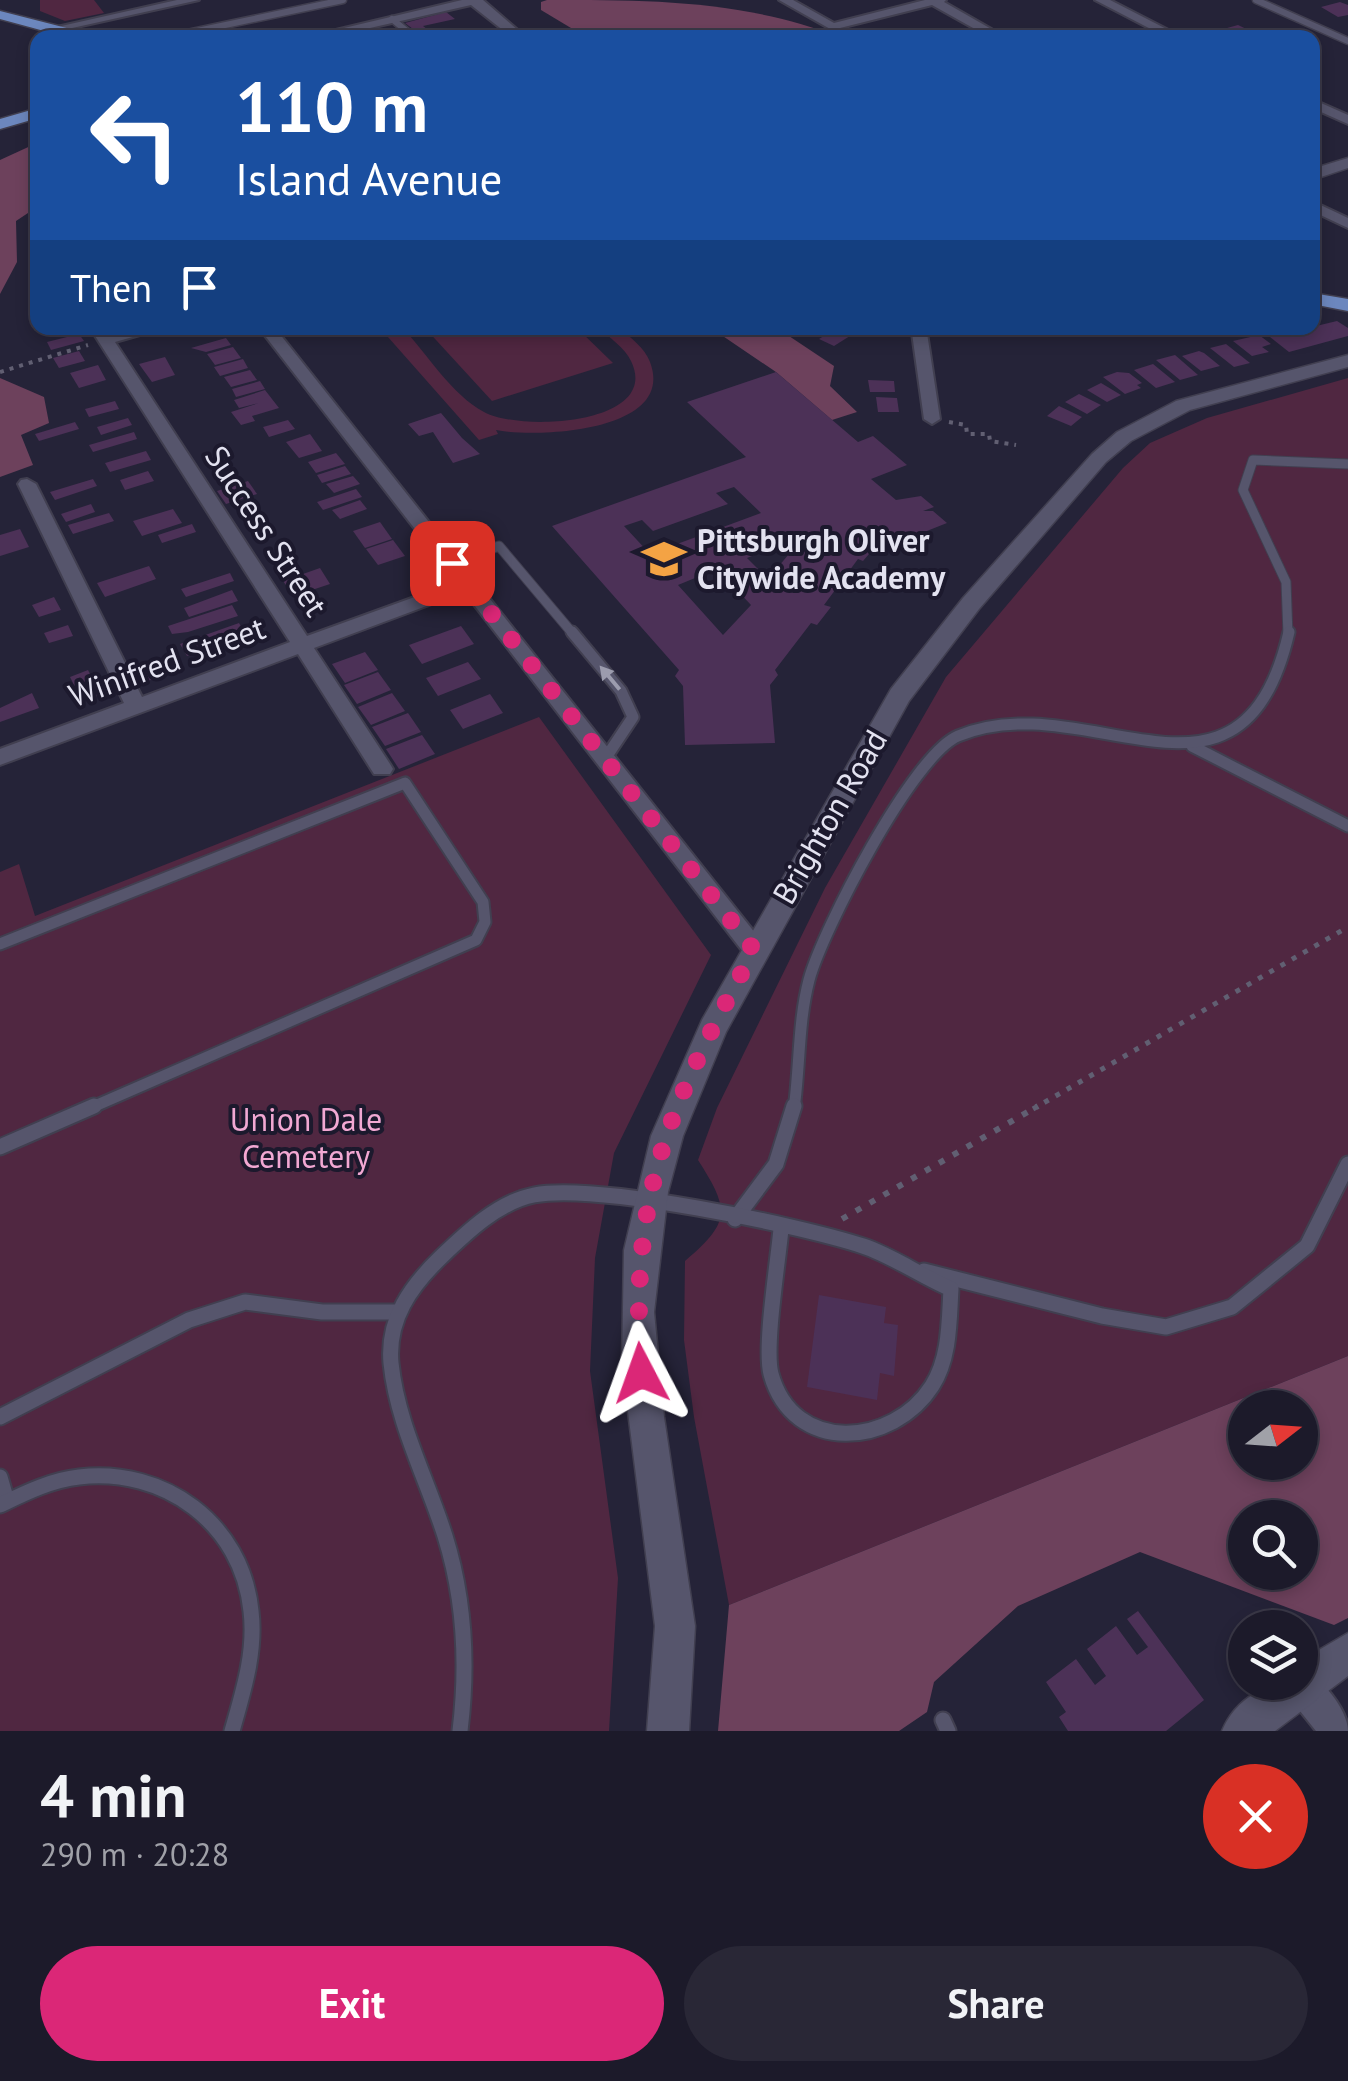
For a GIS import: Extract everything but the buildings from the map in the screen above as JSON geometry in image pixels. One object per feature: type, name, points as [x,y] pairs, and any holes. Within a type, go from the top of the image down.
[{"type":"main road","points":[[25,4],[25,14],[35,30]]},
{"type":"main road","points":[[0,15],[34,30]]},
{"type":"main road","points":[[0,29],[30,31]]},
{"type":"main road","points":[[42,30],[61,30]]},
{"type":"main road","points":[[0,124],[30,115]]},
{"type":"main road","points":[[1320,300],[1348,305]]},
{"type":"street","points":[[104,0],[118,16]]},
{"type":"street","points":[[54,28],[193,0]]},
{"type":"street","points":[[343,30],[474,0],[511,30]]},
{"type":"street","points":[[785,0],[832,27],[935,0],[987,30]]},
{"type":"street","points":[[1101,0],[1162,30]]},
{"type":"street","points":[[1320,107],[1348,120]]},
{"type":"street","points":[[1320,172],[1348,163]]},
{"type":"street","points":[[1320,209],[1348,224]]},
{"type":"street","name":"Success Street","points":[[103,335],[382,769]]},
{"type":"street","points":[[273,335],[754,950]]},
{"type":"street","points":[[915,335],[932,419]]},
{"type":"street","name":"Brighton Road","points":[[668,1731],[676,1621],[641,1373],[637,1313],[646,1202],[671,1116],[754,950],[900,694],[1112,445],[1166,412],[1348,361]]},
{"type":"street","points":[[27,484],[136,704]]},
{"type":"street","name":"Winifred Street","points":[[0,758],[136,704],[468,584]]},
{"type":"street","points":[[1318,1672],[1348,1653]]},
{"type":"street","points":[[1243,1731],[1281,1700]]},
{"type":"street","points":[[1313,1700],[1337,1731]]},
{"type":"lane","points":[[202,30],[343,0]]},
{"type":"lane","points":[[1256,0],[1348,41]]},
{"type":"lane","points":[[392,19],[405,30]]},
{"type":"lane","points":[[735,1220],[769,1182],[788,1141],[796,1104],[803,1004],[809,975],[828,926],[914,778],[954,737],[1024,725],[1188,744],[1212,743],[1247,720],[1270,685],[1286,640],[1289,594],[1244,490],[1252,460],[1348,464]]},
{"type":"lane","points":[[452,563],[499,546],[621,691],[633,718],[605,759]]},
{"type":"lane","points":[[1188,744],[1348,826]]},
{"type":"lane","points":[[0,944],[405,783],[483,902],[486,917],[476,940],[0,1147]]},
{"type":"lane","points":[[896,1264],[1102,1316],[1166,1327],[1232,1307],[1306,1246],[1348,1164]]},
{"type":"lane","points":[[460,1731],[466,1641],[459,1583],[401,1418],[390,1359],[394,1312],[424,1272],[467,1232],[506,1206],[538,1194],[575,1192],[646,1202],[814,1235],[884,1254],[896,1264],[951,1289],[948,1348],[930,1389],[884,1431],[861,1438],[805,1425],[785,1407],[770,1372],[781,1229]]},
{"type":"lane","points":[[0,1417],[189,1320],[245,1302],[322,1312],[394,1312]]},
{"type":"lane","points":[[0,1477],[3,1503],[21,1492],[82,1474],[140,1476],[190,1499],[228,1540],[249,1596],[251,1664],[232,1731]]},
{"type":"path","points":[[0,372],[99,335]]},
{"type":"path","points":[[932,419],[966,425],[967,434],[989,434],[990,441],[1016,445]]},
{"type":"path","points":[[814,1235],[1348,927]]},
{"type":"green space","points":[[40,0],[94,0],[104,13],[65,21],[40,11]]},
{"type":"green space","points":[[386,335],[409,335],[472,405],[502,418],[527,421],[583,418],[608,411],[626,399],[635,382],[631,361],[607,335],[627,335],[648,357],[653,386],[643,404],[623,417],[569,431],[496,430],[498,434],[479,440]]},
{"type":"green space","points":[[431,335],[584,335],[613,363],[492,401]]},
{"type":"green space","points":[[1348,378],[1348,1356],[1263,1390],[1228,1390],[1228,1404],[729,1605],[694,1417],[684,1340],[685,1261],[711,1236],[721,1215],[716,1191],[698,1160],[717,1108],[825,888],[946,677],[1123,468],[1150,443],[1207,418]]},
{"type":"green space","name":"Union Dale Cemetery","points":[[539,717],[711,955],[614,1153],[595,1258],[590,1371],[618,1578],[609,1731],[0,1731],[0,872],[19,864],[35,916]]},
{"type":"shaded area","points":[[541,2],[696,5],[768,16],[818,30],[574,30],[541,10]]},
{"type":"shaded area","points":[[30,146],[30,212],[16,221],[17,262],[0,294],[0,160]]},
{"type":"shaded area","points":[[721,335],[788,335],[834,366],[830,386],[857,412],[832,420],[776,372]]},
{"type":"shaded area","points":[[0,378],[44,397],[49,423],[21,435],[33,465],[0,477]]},
{"type":"shaded area","points":[[1348,1356],[1348,1618],[1334,1625],[1318,1619],[1318,1610],[1294,1610],[1241,1590],[1318,1590],[1318,1500],[1228,1500],[1228,1585],[1140,1552],[1018,1606],[934,1682],[927,1712],[899,1731],[718,1731],[729,1605],[1228,1404],[1228,1480],[1318,1480],[1318,1390],[1263,1390]]},
{"type":"place","name":"Pittsburgh Oliver Citywide Academy","points":[[664,559]]},
{"type":"route","points":[[452,563],[754,950],[707,1037],[658,1153],[646,1202],[640,1265],[637,1313],[641,1373]]}]
